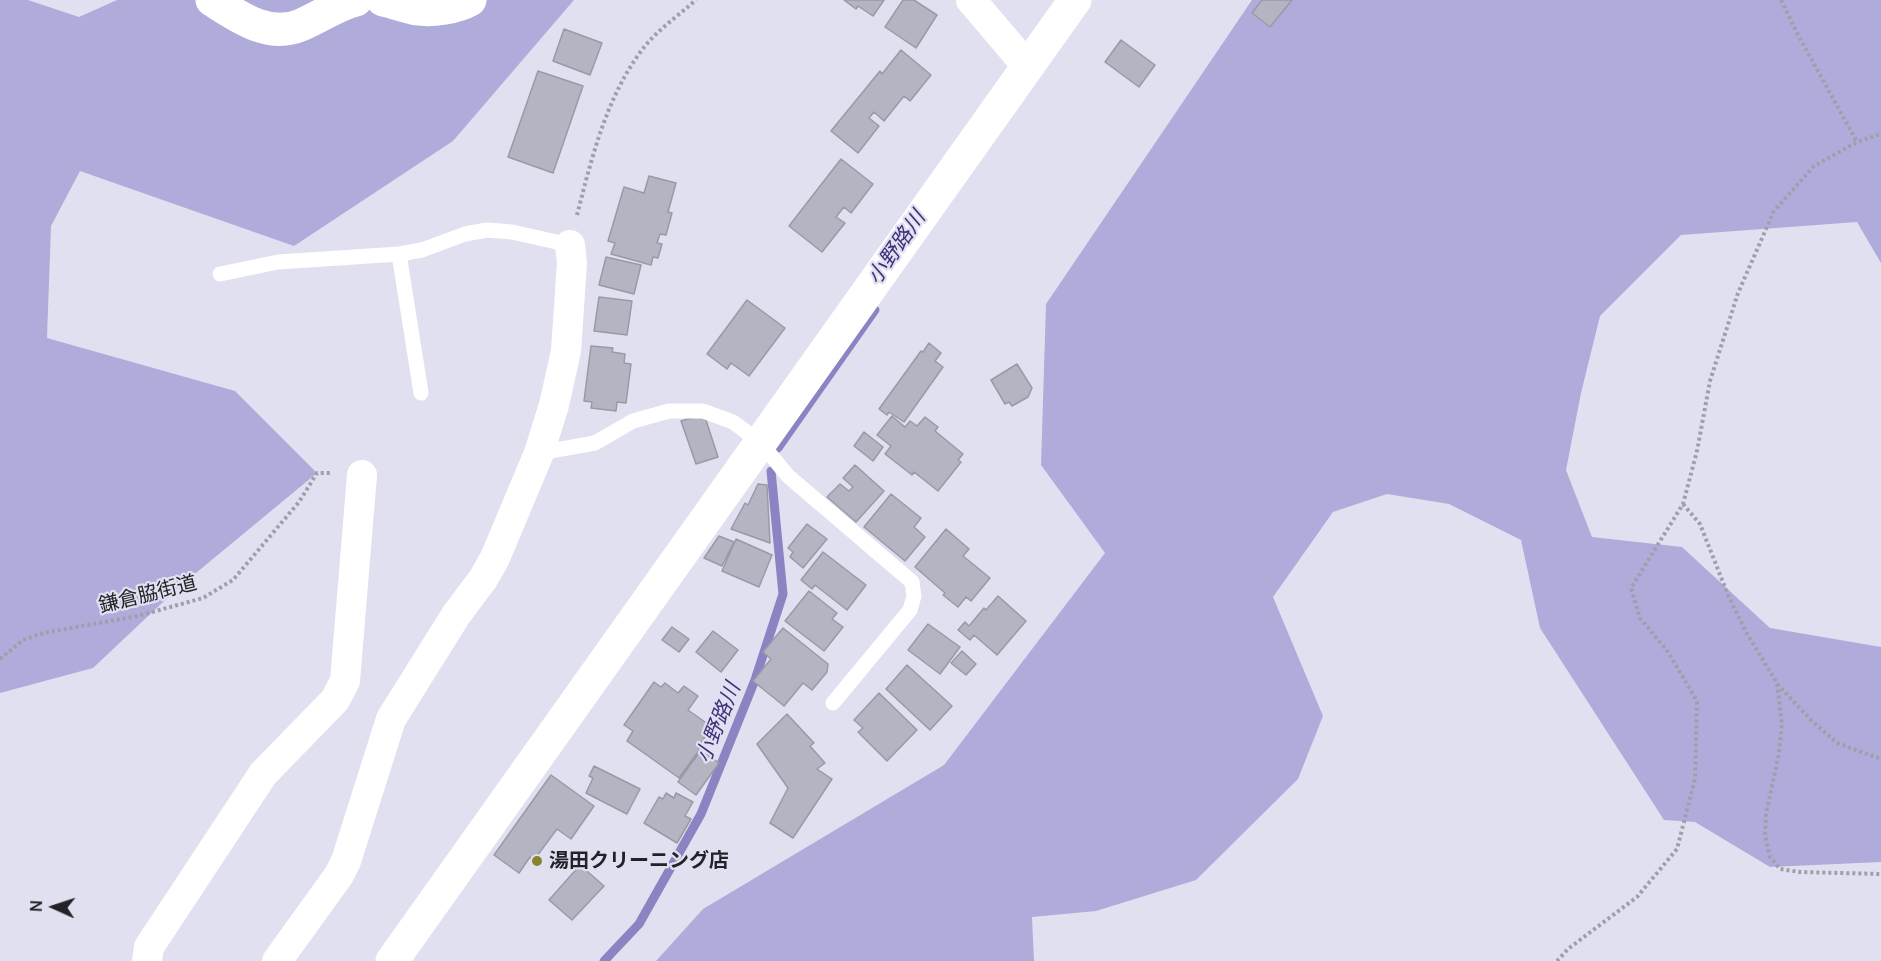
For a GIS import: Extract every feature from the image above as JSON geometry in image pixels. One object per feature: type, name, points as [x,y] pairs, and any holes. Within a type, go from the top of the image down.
[{"type":"street","points":[[212,0],[250,23],[266,29],[288,30],[344,3],[356,0]]},
{"type":"street","points":[[383,0],[417,9],[432,9],[463,4],[470,0]]},
{"type":"street","points":[[971,0],[1027,66]]},
{"type":"street","points":[[392,961],[1075,0]]},
{"type":"street","points":[[277,961],[339,875],[346,861],[392,719],[456,615],[483,579],[495,558],[539,453],[554,405],[566,351],[572,263],[570,245]]},
{"type":"street","points":[[147,961],[149,947],[263,774],[335,700],[345,681],[362,475]]},
{"type":"lane","points":[[220,274],[278,262],[399,254],[422,250],[465,234],[488,230],[512,232],[570,245]]},
{"type":"lane","points":[[399,254],[421,393]]},
{"type":"lane","points":[[539,453],[595,443],[633,421],[669,411],[703,411],[733,422],[760,442],[788,476],[912,582],[914,596],[910,610],[833,703]]},
{"type":"path","points":[[570,245],[606,116],[628,69],[647,44],[696,0]]},
{"type":"path","points":[[1781,0],[1857,142]]},
{"type":"path","points":[[1557,961],[1568,949],[1637,897],[1677,849],[1695,779],[1697,700],[1668,652],[1640,618],[1631,588],[1683,504],[1697,452],[1710,381],[1738,293],[1774,212],[1814,166],[1857,142],[1881,134]]},
{"type":"path","name":"鎌倉脇街道","points":[[0,659],[23,640],[43,633],[138,616],[203,598],[233,580],[299,502],[317,473],[362,475]]},
{"type":"path","points":[[1683,504],[1700,524],[1728,595],[1746,632],[1777,683],[1836,743],[1881,759]]},
{"type":"path","points":[[1777,683],[1782,724],[1779,753],[1766,814],[1765,835],[1770,857],[1780,869],[1800,872],[1881,874]]},
{"type":"shaded area","points":[[0,0],[28,0],[79,17],[117,0],[574,0],[453,141],[294,246],[80,171],[51,226],[47,338],[235,391],[317,473],[179,587],[93,668],[0,693]]},
{"type":"shaded area","points":[[1252,0],[1881,0],[1881,263],[1857,222],[1681,235],[1600,316],[1581,393],[1566,470],[1592,537],[1682,547],[1770,628],[1881,647],[1881,862],[1770,867],[1695,822],[1664,820],[1540,628],[1521,540],[1449,504],[1387,494],[1333,512],[1273,597],[1323,716],[1298,779],[1196,880],[1096,911],[1032,917],[1034,961],[656,961],[703,909],[944,765],[1105,553],[1041,465],[1046,304]]},
{"type":"building","points":[[844,0],[884,0],[873,16],[858,6],[856,9]]},
{"type":"building","points":[[903,0],[914,0],[937,15],[916,48],[885,27]]},
{"type":"building","points":[[1262,0],[1292,0],[1270,27],[1252,13]]},
{"type":"building","points":[[564,29],[602,43],[590,75],[553,61]]},
{"type":"building","points":[[1121,40],[1155,65],[1139,87],[1105,62]]},
{"type":"building","points":[[901,50],[931,75],[910,101],[904,96],[884,121],[874,112],[869,118],[879,126],[858,153],[831,131],[880,71],[882,74]]},
{"type":"building","points":[[538,71],[583,86],[553,173],[508,157]]},
{"type":"building","points":[[841,159],[873,184],[851,213],[844,207],[836,217],[845,223],[822,252],[789,226]]},
{"type":"building","points":[[649,176],[676,183],[668,212],[672,213],[666,235],[660,234],[657,243],[662,244],[658,258],[653,257],[651,265],[611,254],[615,243],[608,241],[624,187],[644,193]]},
{"type":"building","points":[[606,257],[641,265],[634,294],[599,285]]},
{"type":"building","points":[[599,297],[632,301],[627,335],[594,331]]},
{"type":"building","points":[[747,300],[785,328],[749,376],[731,363],[727,369],[707,354]]},
{"type":"building","points":[[929,343],[941,353],[935,361],[943,367],[904,422],[889,412],[887,415],[879,409]]},
{"type":"building","points":[[591,346],[613,348],[612,352],[625,354],[624,363],[631,364],[626,403],[617,402],[616,411],[591,408],[592,402],[584,401]]},
{"type":"building","points":[[1017,364],[1032,388],[1028,397],[1012,406],[1009,402],[1005,404],[991,380]]},
{"type":"building","points":[[704,414],[718,457],[696,464],[681,421]]},
{"type":"building","points":[[892,416],[905,427],[910,421],[917,426],[925,417],[938,427],[935,431],[963,454],[958,460],[961,462],[938,491],[914,472],[912,475],[885,454],[891,446],[877,435]]},
{"type":"building","points":[[864,432],[883,447],[873,461],[854,446]]},
{"type":"building","points":[[855,465],[884,491],[856,522],[827,497],[840,484],[849,491],[853,487],[843,478]]},
{"type":"building","points":[[758,484],[767,485],[770,543],[731,529],[745,503],[748,505]]},
{"type":"building","points":[[891,494],[921,518],[914,527],[925,537],[905,561],[864,527]]},
{"type":"building","points":[[807,524],[827,539],[803,568],[790,557],[793,552],[788,548]]},
{"type":"building","points":[[946,529],[969,549],[963,556],[990,578],[971,601],[966,597],[958,607],[915,567]]},
{"type":"building","points":[[719,536],[734,542],[722,566],[704,558]]},
{"type":"building","points":[[736,539],[772,555],[759,587],[722,571]]},
{"type":"building","points":[[823,552],[866,585],[847,610],[815,585],[812,589],[801,580]]},
{"type":"building","points":[[809,591],[837,613],[832,619],[843,627],[824,651],[785,621]]},
{"type":"building","points":[[998,596],[1026,621],[997,655],[974,635],[970,640],[958,630],[965,622],[969,626]]},
{"type":"building","points":[[928,624],[960,647],[940,674],[908,650]]},
{"type":"building","points":[[672,627],[689,639],[679,652],[662,640]]},
{"type":"building","points":[[783,628],[828,664],[827,672],[812,690],[803,683],[784,706],[753,681],[771,659],[763,652]]},
{"type":"building","points":[[713,631],[738,650],[721,672],[696,652]]},
{"type":"building","points":[[962,651],[976,664],[966,675],[951,663]]},
{"type":"building","points":[[907,665],[952,706],[930,730],[886,689]]},
{"type":"building","points":[[654,682],[661,687],[665,683],[678,693],[684,686],[698,696],[688,710],[712,727],[698,747],[700,749],[679,778],[627,741],[633,731],[624,725]]},
{"type":"building","points":[[879,693],[917,730],[887,761],[858,732],[863,728],[854,720]]},
{"type":"building","points":[[787,714],[814,743],[810,746],[825,763],[817,769],[832,779],[793,838],[770,823],[788,788],[757,744]]},
{"type":"building","points":[[701,750],[719,763],[696,795],[678,782]]},
{"type":"building","points":[[594,766],[640,789],[627,814],[586,793],[593,778],[589,776]]},
{"type":"building","points":[[551,775],[594,806],[571,839],[557,829],[534,860],[530,857],[519,873],[494,855]]},
{"type":"building","points":[[666,793],[674,798],[676,793],[693,802],[685,816],[691,819],[677,843],[644,823],[659,797],[663,799]]},
{"type":"building","points":[[580,865],[604,886],[572,920],[549,900]]},
{"type":"waterway","name":"小野路川","points":[[778,448],[875,310]]},
{"type":"waterway","name":"小野路川","points":[[604,961],[639,924],[701,814],[755,680],[783,594],[771,471]]},
{"type":"place","name":"湯田クリーニング店","points":[[537,861]]}]
